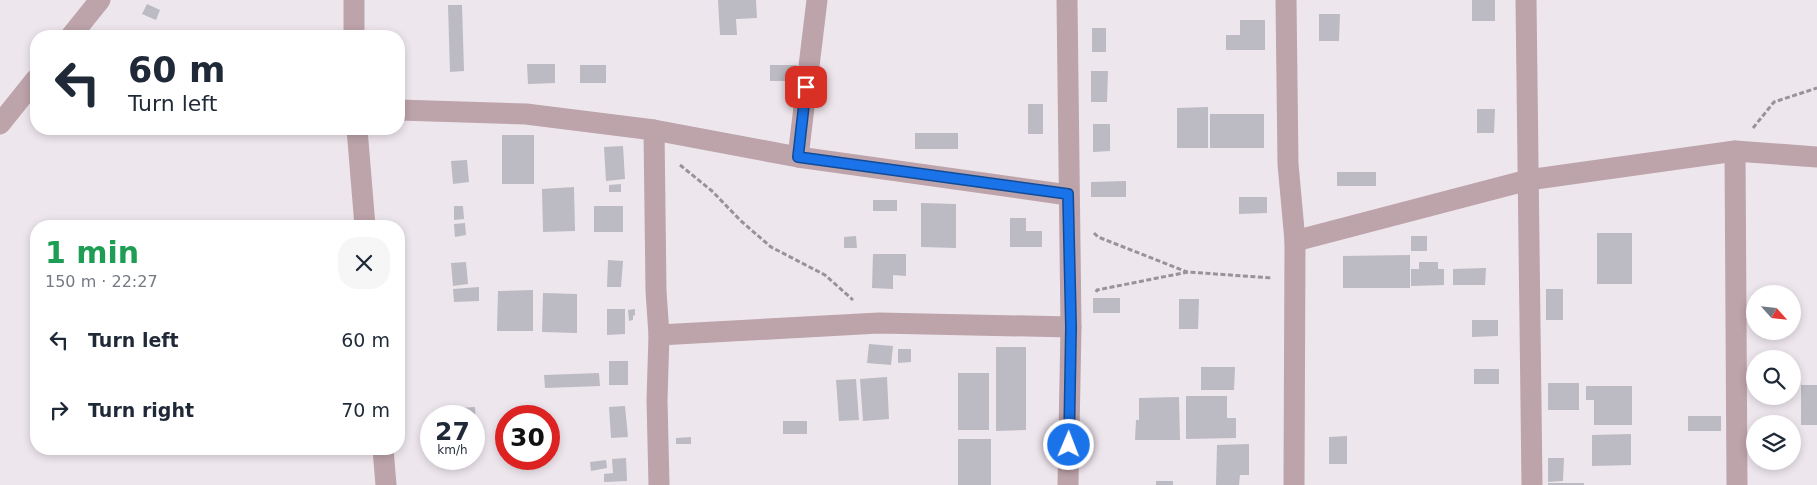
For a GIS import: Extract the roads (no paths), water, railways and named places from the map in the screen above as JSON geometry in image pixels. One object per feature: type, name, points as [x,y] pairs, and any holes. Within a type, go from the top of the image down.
[{"type":"street","points":[[76,30],[100,0]]},
{"type":"street","points":[[354,0],[354,30]]},
{"type":"street","points":[[798,157],[817,0]]},
{"type":"street","points":[[1067,0],[1071,327],[1068,485]]},
{"type":"street","points":[[1286,0],[1288,164],[1295,241],[1294,485]]},
{"type":"street","points":[[1526,0],[1532,485]]},
{"type":"street","points":[[0,124],[30,86]]},
{"type":"street","points":[[405,110],[526,114],[654,130],[798,157],[1068,202]]},
{"type":"street","points":[[654,130],[656,281],[659,336],[658,485]]},
{"type":"street","points":[[357,135],[365,220]]},
{"type":"street","points":[[1295,241],[1528,180],[1735,151],[1817,157]]},
{"type":"street","points":[[1735,151],[1736,485]]},
{"type":"street","points":[[659,336],[880,323],[1071,327]]},
{"type":"street","points":[[384,455],[386,485]]}]
